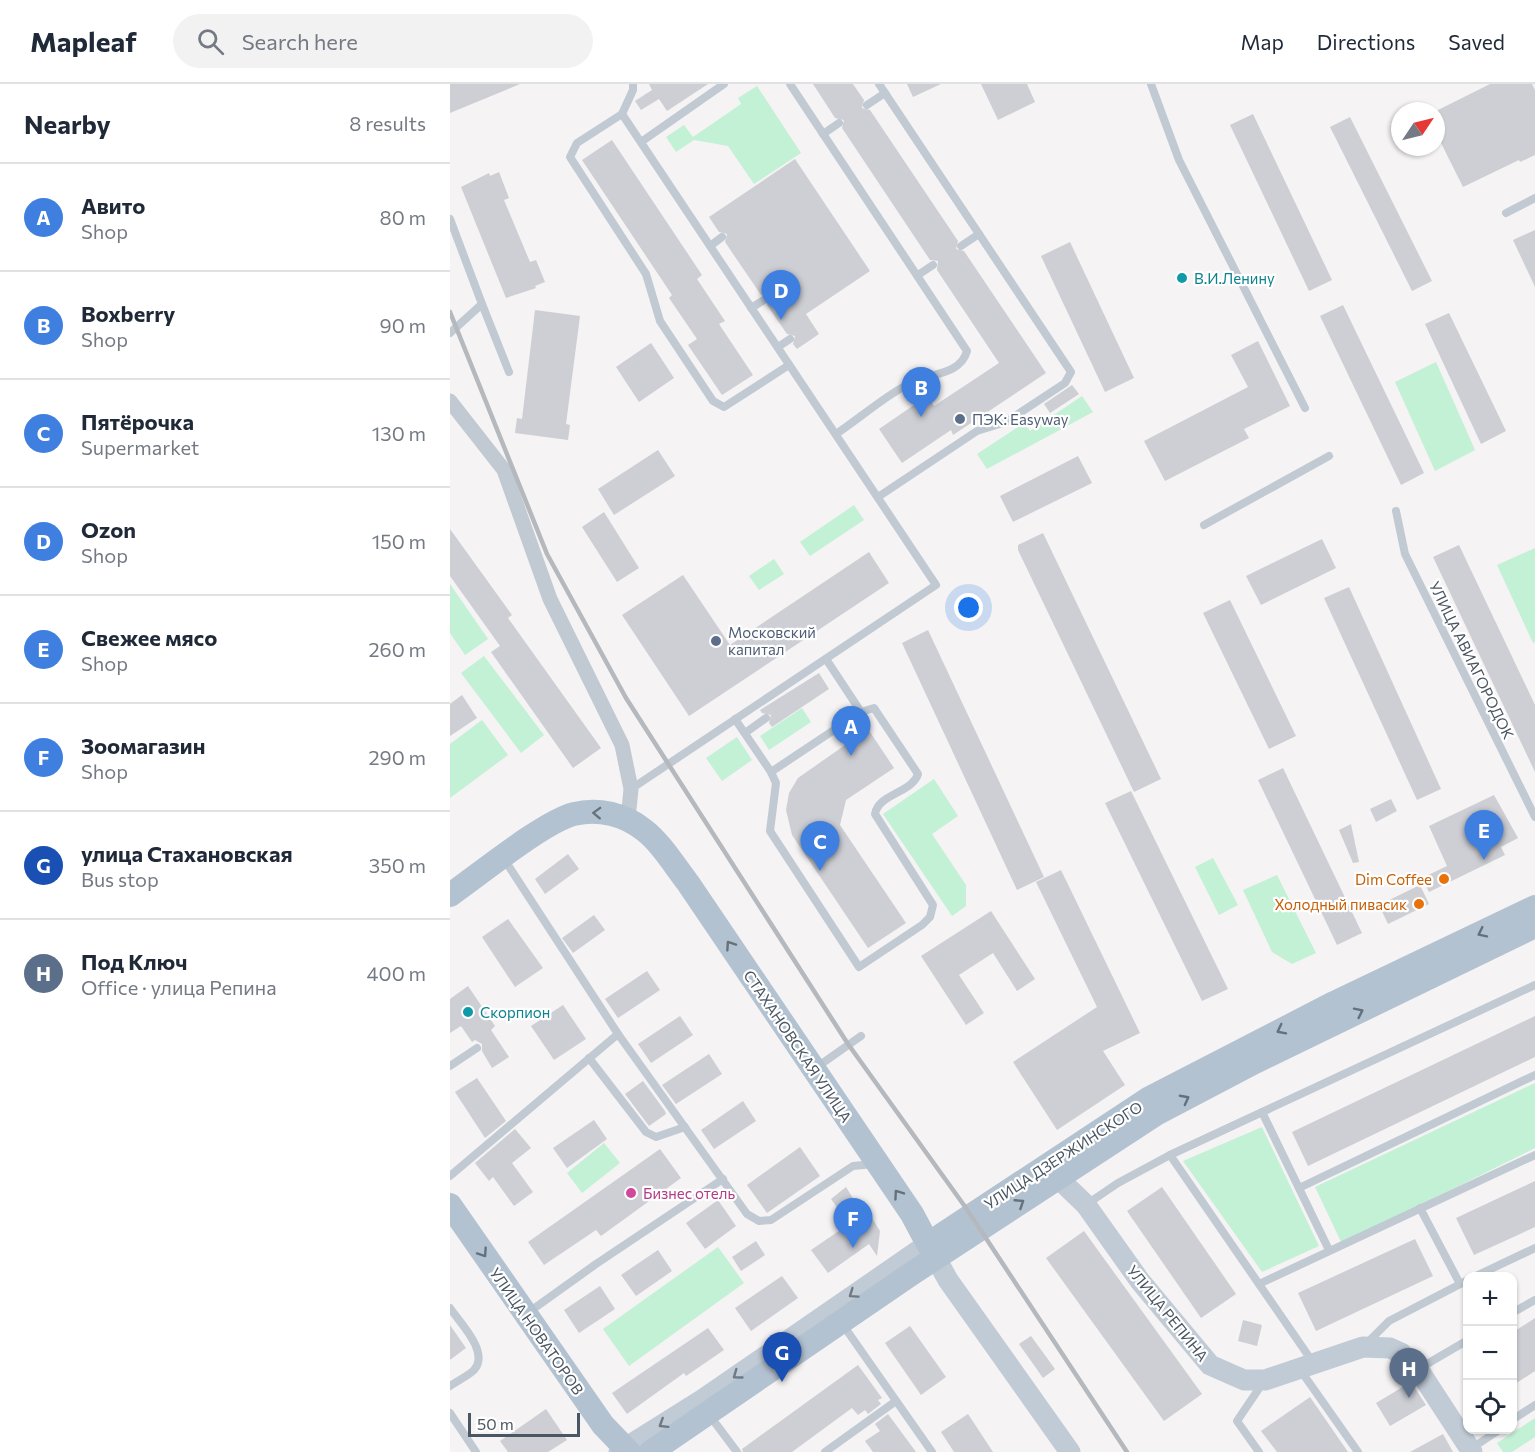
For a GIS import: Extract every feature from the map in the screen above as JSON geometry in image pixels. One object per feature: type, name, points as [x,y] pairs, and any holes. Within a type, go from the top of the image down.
[{"type":"main road","name":"СТАХАНОВСКАЯ УЛИЦА","points":[[450,895],[550,826],[574,814],[597,812],[628,819],[644,830],[674,865],[912,1214],[932,1251]]},
{"type":"main road","name":"УЛИЦА ДЗЕРЖИНСКОГО","points":[[651,1452],[840,1322],[932,1251],[1148,1099],[1334,1003],[1535,907]]},
{"type":"main road","name":"УЛИЦА ДЗЕРЖИНСКОГО","points":[[932,1251],[1058,1178],[1156,1114],[1255,1062],[1535,926]]},
{"type":"main road","name":"УЛИЦА НОВАТОРОВ","points":[[450,1205],[525,1315],[624,1451]]},
{"type":"street","points":[[450,401],[504,470],[550,599],[622,745],[631,789],[628,819]]},
{"type":"street","name":"УЛИЦА РЕПИНА","points":[[1058,1178],[1086,1205],[1140,1281],[1210,1365],[1244,1380],[1265,1380],[1363,1347],[1390,1348],[1401,1353],[1418,1370],[1471,1450]]},
{"type":"street","name":"УЛИЦА ДЗЕРЖИНСКОГО","points":[[624,1451],[932,1251]]},
{"type":"street","name":"СТАХАНОВСКАЯ УЛИЦА","points":[[932,1251],[948,1280],[1070,1452]]},
{"type":"lane","points":[[633,84],[633,90],[622,114],[577,144],[570,157],[651,283],[655,311],[713,401],[723,407],[789,365]]},
{"type":"lane","points":[[640,142],[724,84]]},
{"type":"lane","points":[[790,84],[967,351],[966,357],[938,376],[913,382],[836,434]]},
{"type":"lane","points":[[878,497],[976,430],[1005,422],[1068,379],[1071,372],[879,84]]},
{"type":"lane","points":[[1151,84],[1179,160],[1305,408]]},
{"type":"lane","points":[[867,105],[885,93]]},
{"type":"lane","points":[[622,114],[936,585],[631,789]]},
{"type":"lane","points":[[823,134],[839,123]]},
{"type":"lane","points":[[1506,213],[1535,198]]},
{"type":"lane","points":[[450,219],[509,372]]},
{"type":"lane","points":[[961,246],[979,234]]},
{"type":"lane","points":[[710,246],[722,237]]},
{"type":"lane","points":[[918,275],[933,265]]},
{"type":"lane","points":[[751,308],[764,300]]},
{"type":"lane","points":[[450,333],[482,304]]},
{"type":"lane","points":[[778,347],[790,339]]},
{"type":"lane","points":[[1204,525],[1329,456]]},
{"type":"lane","name":"УЛИЦА АВИАГОРОДОК","points":[[1396,511],[1405,554],[1535,817]]},
{"type":"lane","points":[[826,659],[861,712]]},
{"type":"lane","points":[[735,719],[776,783],[770,822],[772,837],[859,967],[922,925],[930,917],[933,905],[875,814],[878,806],[913,783],[918,774],[874,708],[861,712],[771,772]]},
{"type":"lane","points":[[745,733],[766,718]]},
{"type":"lane","points":[[503,857],[618,1034],[747,1214],[759,1221],[771,1220],[853,1166],[878,1164]]},
{"type":"lane","points":[[1086,1205],[1118,1183],[1170,1155],[1534,988]]},
{"type":"lane","points":[[450,1176],[618,1034]]},
{"type":"lane","points":[[813,1069],[861,1036]]},
{"type":"lane","points":[[450,1066],[477,1048]]},
{"type":"lane","points":[[589,1058],[646,1132],[656,1137],[685,1127]]},
{"type":"lane","points":[[1299,1188],[1535,1075]]},
{"type":"lane","points":[[1263,1112],[1329,1250]]},
{"type":"lane","points":[[1170,1155],[1259,1284],[1358,1452]]},
{"type":"lane","points":[[1259,1284],[1535,1155]]},
{"type":"lane","points":[[525,1315],[596,1264],[723,1179]]},
{"type":"lane","points":[[1420,1208],[1463,1280]]},
{"type":"lane","points":[[1484,1272],[1535,1248]]},
{"type":"lane","points":[[1363,1347],[1389,1322],[1463,1283]]},
{"type":"lane","points":[[1517,1310],[1535,1300]]},
{"type":"lane","points":[[450,1308],[478,1349],[479,1359],[474,1369],[450,1386]]},
{"type":"lane","points":[[840,1322],[932,1452]]},
{"type":"lane","points":[[1418,1370],[1463,1342]]},
{"type":"lane","points":[[1259,1452],[1237,1421],[1265,1380]]},
{"type":"lane","points":[[825,1452],[896,1401]]},
{"type":"lane","points":[[1517,1417],[1535,1405]]},
{"type":"lane","points":[[450,1413],[476,1452]]},
{"type":"lane","points":[[709,1414],[737,1452]]},
{"type":"lane","points":[[1471,1450],[1493,1434]]},
{"type":"green space","points":[[757,86],[801,153],[754,184],[728,146],[694,140],[676,152],[666,137],[684,125],[693,137],[741,104],[738,98]]},
{"type":"green space","points":[[1436,362],[1475,450],[1435,471],[1395,382]]},
{"type":"green space","points":[[1082,396],[1093,412],[987,469],[977,454],[1024,423],[1030,431]]},
{"type":"green space","points":[[854,505],[864,520],[810,556],[800,542]]},
{"type":"green space","points":[[1535,548],[1535,642],[1533,643],[1497,565]]},
{"type":"green space","points":[[774,559],[784,574],[759,590],[749,576]]},
{"type":"green space","points":[[450,584],[488,639],[465,655],[450,633]]},
{"type":"green space","points":[[484,656],[544,735],[521,753],[461,673]]},
{"type":"green space","points":[[802,708],[811,722],[769,750],[760,736]]},
{"type":"green space","points":[[482,720],[508,755],[450,798],[450,744]]},
{"type":"green space","points":[[737,737],[752,760],[722,781],[706,758]]},
{"type":"green space","points":[[934,779],[958,816],[932,834],[966,885],[966,906],[952,916],[883,814]]},
{"type":"green space","points":[[1213,858],[1238,905],[1219,915],[1195,867]]},
{"type":"green space","points":[[1277,875],[1316,953],[1292,964],[1272,952],[1243,890]]},
{"type":"green space","points":[[1535,1083],[1535,1148],[1342,1244],[1315,1187]]},
{"type":"green space","points":[[1262,1127],[1319,1246],[1262,1272],[1183,1161]]},
{"type":"green space","points":[[604,1143],[620,1163],[582,1193],[567,1173]]},
{"type":"green space","points":[[718,1247],[744,1283],[629,1366],[603,1329]]},
{"type":"green space","points":[[1535,1418],[1535,1437],[1512,1452],[1503,1452],[1497,1443],[1511,1434],[1517,1434],[1517,1430]]},
{"type":"building","points":[[450,84],[520,84],[450,113]]},
{"type":"building","points":[[649,84],[708,84],[667,111],[659,99],[641,110],[635,101],[652,90]]},
{"type":"building","points":[[813,84],[853,84],[864,100],[862,108],[870,110],[958,241],[956,249],[964,251],[1046,373],[953,435],[951,430],[902,463],[879,429],[914,405],[917,409],[930,400],[934,406],[999,363],[937,270],[938,261],[930,260],[842,128],[844,120],[835,118]]},
{"type":"building","points":[[907,84],[941,84],[913,97]]},
{"type":"building","points":[[981,84],[1027,84],[1035,102],[998,120]]},
{"type":"building","points":[[1490,84],[1532,84],[1535,90],[1535,155],[1520,162],[1519,160],[1463,187],[1445,151],[1445,106]]},
{"type":"building","points":[[1253,114],[1332,280],[1309,291],[1230,125]]},
{"type":"building","points":[[1350,117],[1432,281],[1412,291],[1330,127]]},
{"type":"building","points":[[612,140],[702,275],[697,279],[725,321],[719,324],[753,375],[722,395],[688,345],[697,339],[669,298],[672,295],[582,160]]},
{"type":"building","points":[[795,159],[870,271],[806,314],[819,334],[797,349],[793,344],[795,336],[787,334],[767,305],[769,296],[761,295],[725,242],[727,234],[719,232],[709,217]]},
{"type":"building","points":[[499,172],[509,198],[504,200],[530,262],[536,260],[545,282],[535,286],[536,288],[506,298],[461,187],[489,173],[490,176]]},
{"type":"building","points":[[1535,230],[1535,287],[1513,240]]},
{"type":"building","points":[[1070,242],[1134,378],[1105,392],[1041,256]]},
{"type":"building","points":[[1343,305],[1424,473],[1401,485],[1320,316]]},
{"type":"building","points":[[535,310],[580,316],[566,424],[570,425],[568,440],[515,433],[517,418],[522,419]]},
{"type":"building","points":[[1449,313],[1506,431],[1481,444],[1425,324]]},
{"type":"building","points":[[1258,341],[1290,406],[1244,429],[1249,438],[1165,481],[1144,441],[1248,387],[1231,355]]},
{"type":"building","points":[[651,343],[674,378],[639,402],[616,367]]},
{"type":"building","points":[[1072,385],[1079,394],[1050,413],[1044,404]]},
{"type":"building","points":[[658,450],[675,476],[614,515],[598,489]]},
{"type":"building","points":[[1078,456],[1092,483],[1013,522],[1000,496]]},
{"type":"building","points":[[604,512],[639,568],[617,582],[582,527]]},
{"type":"building","points":[[450,529],[512,615],[508,618],[601,748],[573,768],[491,652],[500,646],[450,576]]},
{"type":"building","points":[[1043,533],[1161,779],[1134,792],[1018,550],[1018,545]]},
{"type":"building","points":[[1322,539],[1336,568],[1261,605],[1246,576]]},
{"type":"building","points":[[1459,545],[1535,705],[1535,772],[1433,557]]},
{"type":"building","points":[[869,552],[889,583],[689,716],[622,615],[683,575],[730,645]]},
{"type":"building","points":[[1349,587],[1441,789],[1417,800],[1324,598]]},
{"type":"building","points":[[1230,600],[1296,736],[1269,749],[1203,613]]},
{"type":"building","points":[[928,630],[1044,877],[1017,890],[902,643]]},
{"type":"building","points":[[819,673],[829,689],[772,727],[769,723],[771,715],[762,713],[760,710]]},
{"type":"building","points":[[462,695],[477,718],[450,736],[450,704]]},
{"type":"building","points":[[868,729],[894,768],[846,800],[840,825],[906,923],[868,948],[792,835],[786,810],[789,793],[798,778]]},
{"type":"building","points":[[1283,768],[1362,933],[1337,945],[1258,780]]},
{"type":"building","points":[[1131,791],[1228,989],[1202,1001],[1105,803]]},
{"type":"building","points":[[1494,795],[1518,838],[1501,847],[1505,855],[1429,892],[1422,878],[1447,866],[1429,826]]},
{"type":"building","points":[[1391,799],[1397,811],[1376,822],[1370,809]]},
{"type":"building","points":[[1351,824],[1359,862],[1353,863],[1339,830]]},
{"type":"building","points":[[568,854],[579,869],[545,894],[535,879]]},
{"type":"building","points":[[1061,870],[1140,1033],[1103,1051],[1125,1085],[1057,1130],[1013,1062],[1097,1007],[1036,882]]},
{"type":"building","points":[[1420,885],[1429,904],[1388,924],[1379,905]]},
{"type":"building","points":[[991,911],[1035,979],[1017,991],[993,953],[959,975],[984,1013],[966,1025],[921,956]]},
{"type":"building","points":[[594,915],[605,930],[573,953],[562,938]]},
{"type":"building","points":[[508,919],[543,968],[515,987],[482,937]]},
{"type":"building","points":[[647,971],[660,990],[618,1018],[605,999]]},
{"type":"building","name":"Скорпион","points":[[468,986],[495,1026],[491,1030],[509,1057],[492,1068],[482,1051],[482,1044],[475,1040],[472,1042],[461,1026],[450,1033],[450,999]]},
{"type":"building","points":[[563,1005],[586,1039],[554,1060],[531,1026]]},
{"type":"building","points":[[680,1016],[693,1035],[651,1063],[638,1044]]},
{"type":"building","points":[[1535,1016],[1535,1057],[1308,1166],[1292,1132]]},
{"type":"building","points":[[709,1054],[722,1074],[676,1104],[662,1085]]},
{"type":"building","points":[[477,1078],[506,1121],[485,1138],[455,1092]]},
{"type":"building","points":[[643,1081],[666,1114],[649,1126],[625,1094]]},
{"type":"building","points":[[743,1101],[756,1121],[714,1149],[701,1130]]},
{"type":"building","points":[[594,1120],[607,1139],[567,1168],[553,1148]]},
{"type":"building","points":[[515,1129],[531,1148],[512,1163],[533,1192],[514,1206],[493,1177],[489,1181],[475,1163]]},
{"type":"building","points":[[800,1147],[820,1176],[767,1213],[747,1185]]},
{"type":"building","name":"Бизнес отель","points":[[660,1149],[681,1178],[601,1236],[596,1230],[544,1265],[528,1242]]},
{"type":"building","points":[[1535,1181],[1535,1227],[1474,1255],[1456,1218]]},
{"type":"building","points":[[846,1187],[867,1221],[872,1218],[880,1231],[877,1256],[869,1244],[828,1273],[811,1250],[849,1224],[831,1199]]},
{"type":"building","points":[[1162,1187],[1236,1294],[1201,1318],[1127,1211]]},
{"type":"building","points":[[718,1200],[736,1226],[705,1249],[686,1223]]},
{"type":"building","points":[[1084,1231],[1202,1394],[1164,1421],[1046,1258]]},
{"type":"building","points":[[1415,1239],[1433,1276],[1316,1331],[1298,1293]]},
{"type":"building","points":[[756,1241],[765,1255],[741,1271],[732,1257]]},
{"type":"building","points":[[658,1250],[672,1271],[636,1296],[621,1275]]},
{"type":"building","points":[[782,1276],[798,1298],[751,1331],[735,1308]]},
{"type":"building","points":[[600,1286],[615,1309],[579,1333],[564,1310]]},
{"type":"building","points":[[1535,1318],[1535,1371],[1517,1383],[1517,1380],[1517,1330]]},
{"type":"building","points":[[1243,1320],[1262,1325],[1257,1346],[1238,1341]]},
{"type":"building","points":[[450,1325],[466,1348],[450,1360]]},
{"type":"building","points":[[910,1326],[946,1377],[921,1395],[885,1343]]},
{"type":"building","points":[[708,1328],[724,1350],[686,1376],[684,1373],[627,1414],[612,1393]]},
{"type":"building","points":[[1031,1336],[1055,1369],[1043,1378],[1019,1344]]},
{"type":"building","points":[[858,1365],[882,1398],[878,1400],[881,1404],[868,1414],[865,1410],[858,1415],[852,1408],[792,1452],[743,1452],[742,1449]]},
{"type":"building","points":[[1411,1382],[1426,1405],[1390,1426],[1376,1403]]},
{"type":"building","points":[[1310,1397],[1348,1452],[1277,1452],[1261,1431]]},
{"type":"building","points":[[546,1409],[567,1440],[548,1452],[508,1452],[500,1441]]},
{"type":"building","points":[[888,1414],[916,1452],[873,1452],[865,1441],[880,1431],[875,1424]]},
{"type":"building","points":[[968,1414],[993,1452],[954,1452],[941,1432]]},
{"type":"building","points":[[1443,1434],[1453,1452],[1410,1452]]},
{"type":"railway","points":[[450,312],[547,554],[626,698],[848,1044],[966,1208],[1127,1452]]},
{"type":"place","name":"В.И.Ленину","points":[[1182,278]]},
{"type":"place","name":"Ozon","points":[[781,320]]},
{"type":"place","name":"Boxberry","points":[[921,417]]},
{"type":"place","name":"ПЭК: Easyway","points":[[960,419]]},
{"type":"place","name":"Московский капитал","points":[[716,641]]},
{"type":"place","name":"Авито","points":[[851,756]]},
{"type":"place","name":"Свежее мясо","points":[[1484,860]]},
{"type":"place","name":"Пятёрочка","points":[[820,871]]},
{"type":"place","name":"Dim Coffee","points":[[1444,879]]},
{"type":"place","name":"Холодный пивасик","points":[[1419,904]]},
{"type":"place","name":"Скорпион","points":[[468,1012]]},
{"type":"place","name":"Бизнес отель","points":[[631,1193]]},
{"type":"place","name":"Зоомагазин","points":[[853,1248]]},
{"type":"place","name":"улица Стахановская","points":[[782,1382]]},
{"type":"place","name":"Под Ключ","points":[[1409,1398]]}]
